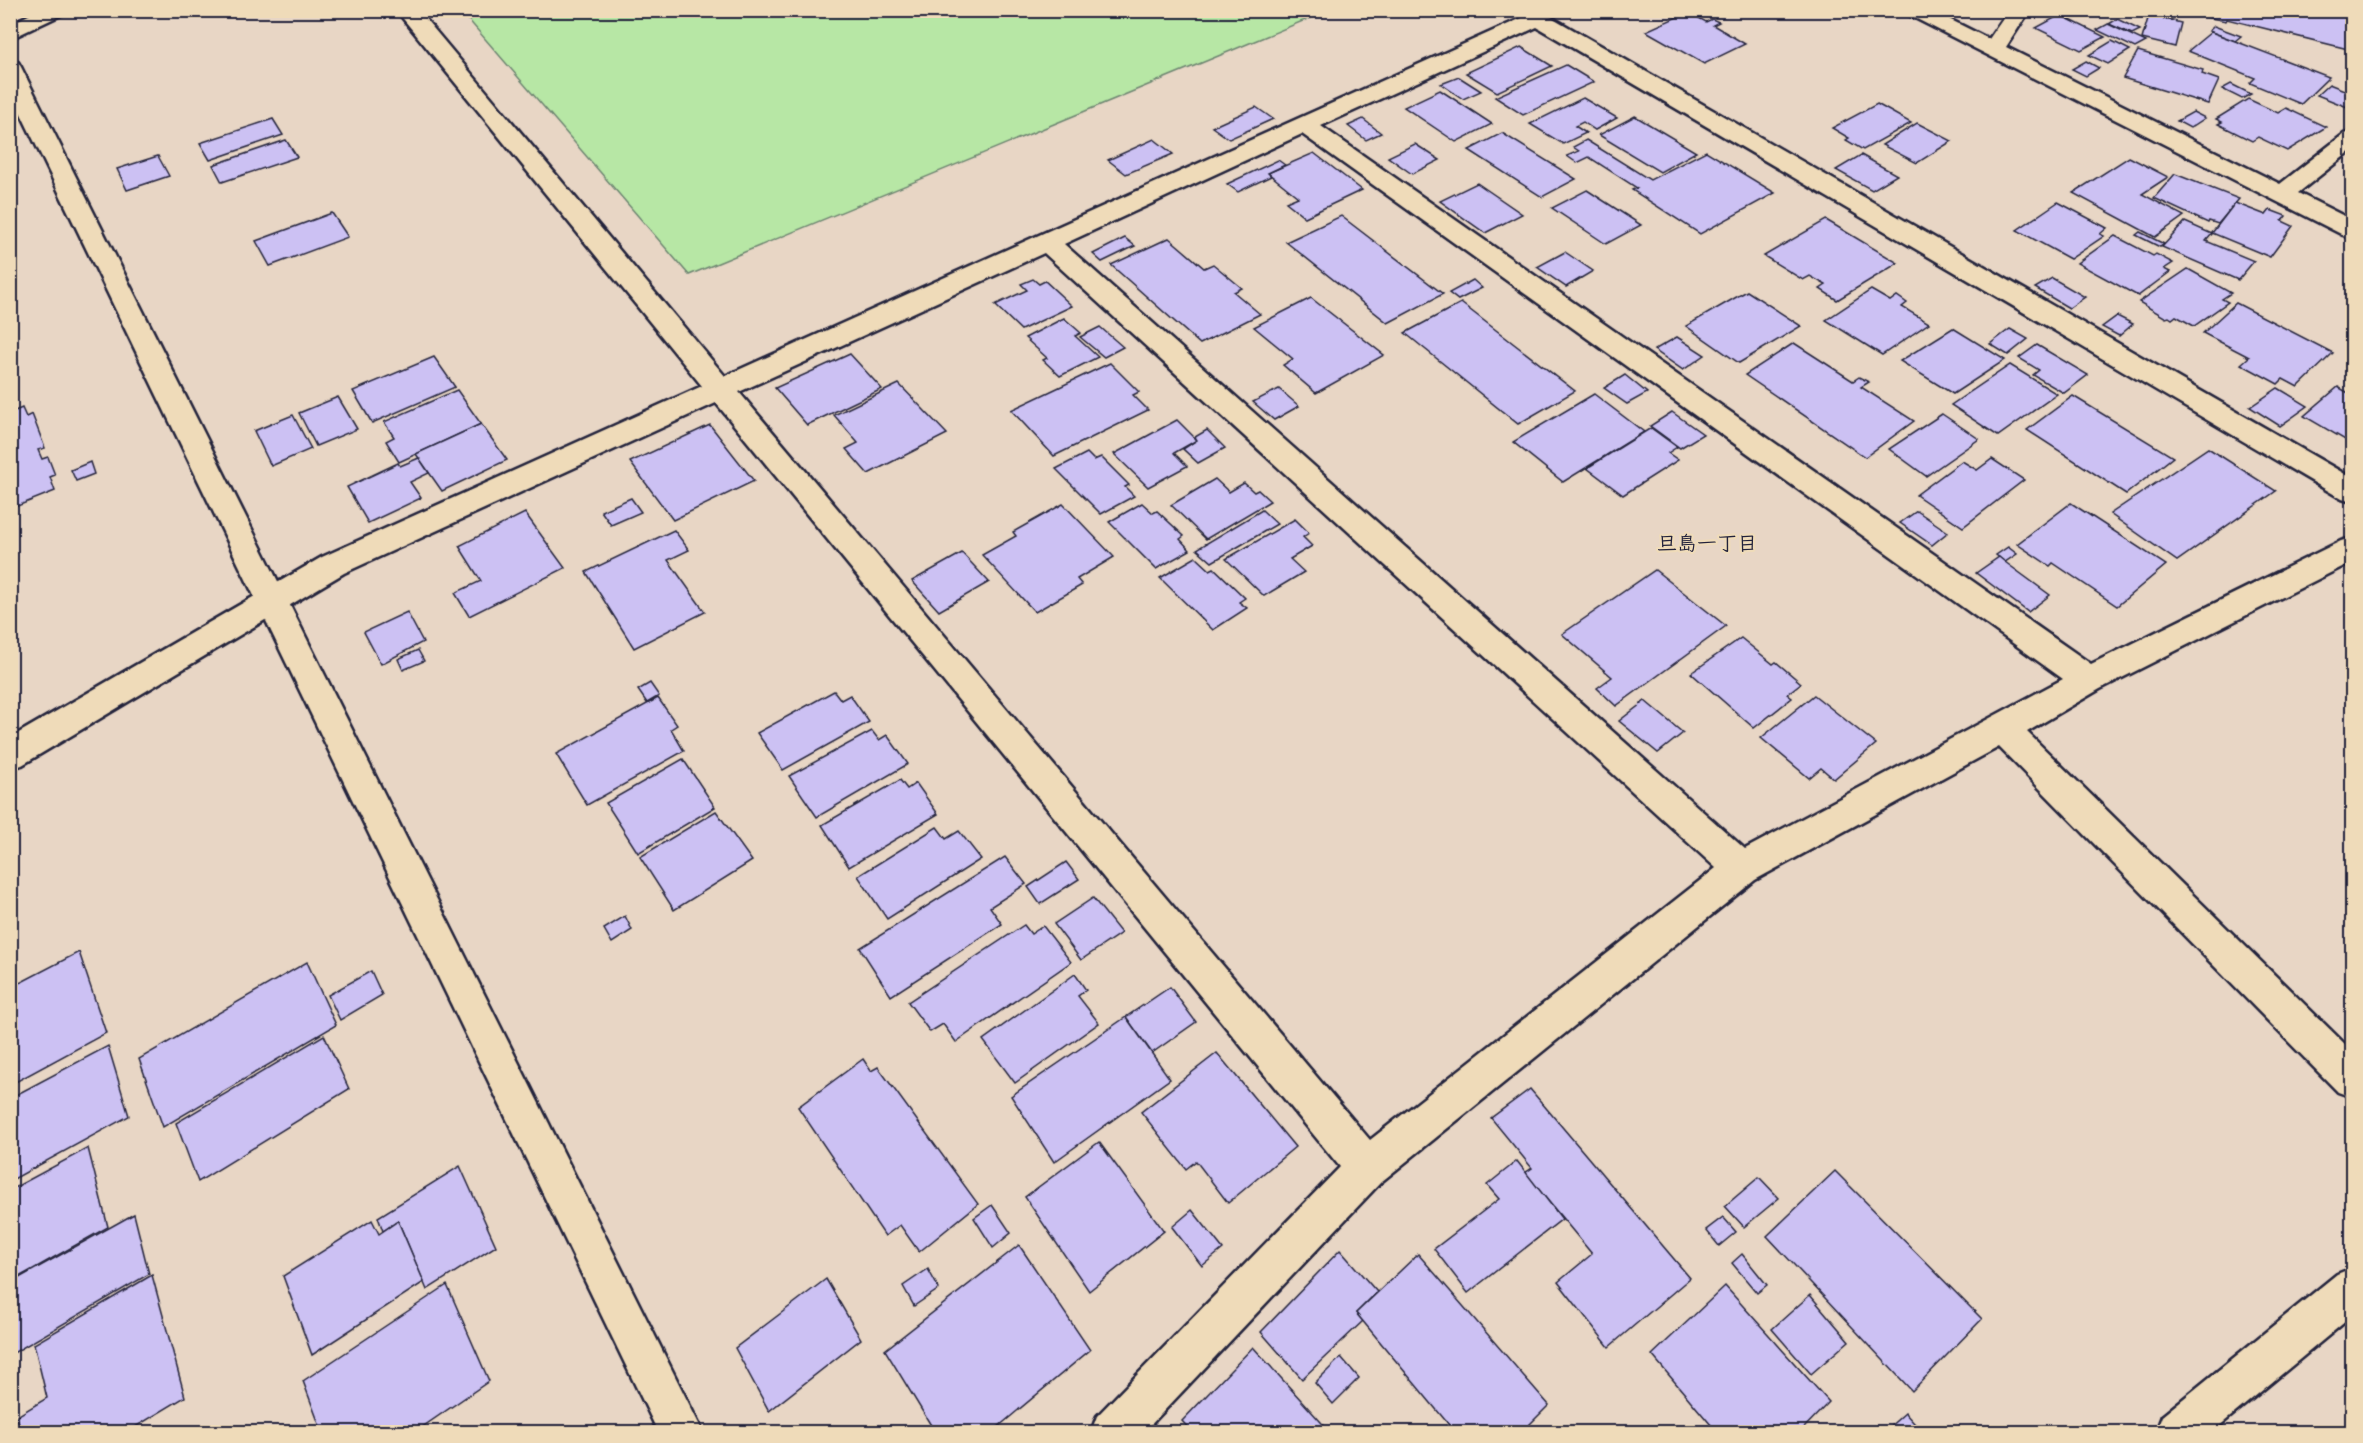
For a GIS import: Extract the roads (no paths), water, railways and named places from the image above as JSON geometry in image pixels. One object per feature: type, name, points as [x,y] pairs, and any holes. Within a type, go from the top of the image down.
[{"type":"street","points":[[10,33],[56,10]]},
{"type":"street","points":[[406,10],[1367,1168]]},
{"type":"street","points":[[1914,10],[2352,231]]},
{"type":"street","points":[[1993,50],[2020,10]]},
{"type":"street","points":[[10,754],[273,598],[333,565],[1303,124],[1530,15],[2352,491]]},
{"type":"street","points":[[10,67],[681,1432]]},
{"type":"street","points":[[1303,124],[2089,680]]},
{"type":"street","points":[[2281,195],[2352,139]]},
{"type":"street","points":[[1046,241],[1742,869]]},
{"type":"street","points":[[1113,1432],[1367,1168],[1742,869],[2003,729],[2089,680],[2352,549]]},
{"type":"street","points":[[2003,729],[2352,1078]]},
{"type":"street","points":[[2178,1432],[2352,1290]]},
{"type":"district","name":"旦島一丁目","points":[[1707,543]]}]
